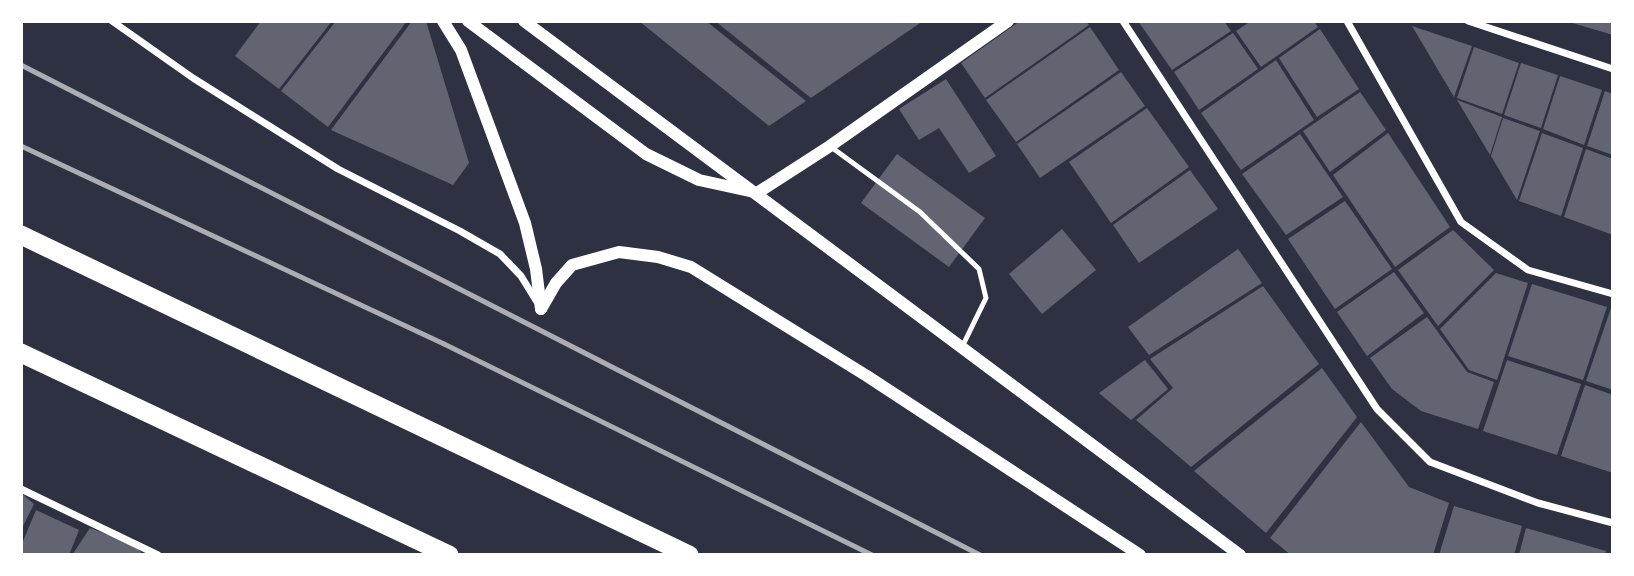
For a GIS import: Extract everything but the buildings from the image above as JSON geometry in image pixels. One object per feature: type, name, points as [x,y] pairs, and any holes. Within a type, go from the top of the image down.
[{"type":"highway","points":[[21,235],[689,555]]},
{"type":"highway","points":[[21,353],[449,555]]},
{"type":"street","points":[[112,21],[193,78],[338,169],[460,231],[499,254],[521,276],[541,309]]},
{"type":"street","points":[[443,21],[461,50],[525,223],[536,269],[541,309]]},
{"type":"street","points":[[468,21],[646,154],[699,180],[757,193],[830,146],[1008,21]]},
{"type":"street","points":[[524,21],[1240,555]]},
{"type":"street","points":[[1123,21],[1377,409],[1430,462],[1538,503],[1613,523]]},
{"type":"street","points":[[1347,21],[1461,222],[1528,270],[1613,294]]},
{"type":"street","points":[[1468,21],[1613,69]]},
{"type":"street","points":[[541,309],[556,283],[572,265],[619,252],[658,257],[691,267],[867,376],[1140,555]]},
{"type":"street","points":[[21,489],[158,555]]},
{"type":"lane","points":[[830,146],[920,212],[979,269],[986,298],[962,348]]},
{"type":"railway","points":[[21,65],[980,555]]},
{"type":"railway","points":[[21,146],[444,344],[872,555]]}]
